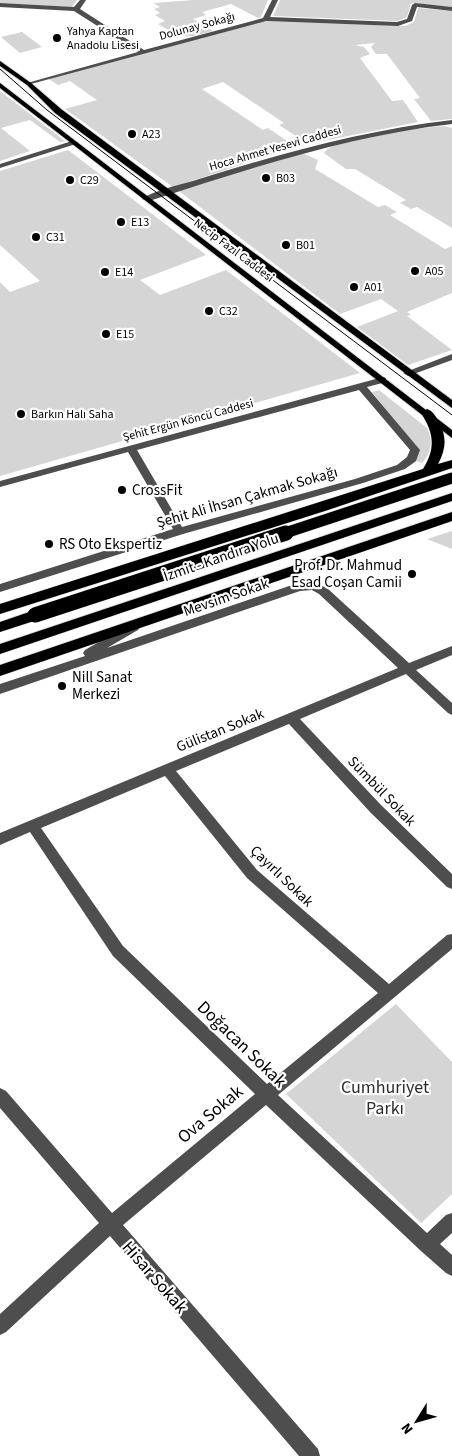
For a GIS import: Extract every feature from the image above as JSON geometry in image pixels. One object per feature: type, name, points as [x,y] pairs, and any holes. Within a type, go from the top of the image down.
[{"type":"highway","points":[[416,477],[437,458],[440,447],[437,428],[426,413]]},
{"type":"highway","points":[[0,609],[452,464]]},
{"type":"highway","points":[[416,477],[436,479],[452,486]]},
{"type":"highway","name":"İzmit - Kandıra Yolu","points":[[0,627],[452,478]]},
{"type":"highway","name":"İzmit - Kandıra Yolu","points":[[0,649],[452,497]]},
{"type":"highway","points":[[0,671],[452,516]]},
{"type":"main road","name":"Necip Fazıl Caddesi","points":[[0,63],[29,84],[58,112],[452,405]]},
{"type":"main road","name":"Necip Fazıl Caddesi","points":[[0,85],[452,435]]},
{"type":"street","points":[[76,9],[83,0]]},
{"type":"street","points":[[266,19],[275,0]]},
{"type":"street","points":[[0,5],[76,9],[142,52]]},
{"type":"street","name":"Dolunay Sokağı","points":[[29,84],[266,19],[398,24],[410,20],[415,5],[452,9]]},
{"type":"street","name":"Hoca Ahmet Yesevi Caddesi","points":[[146,199],[325,143],[408,126],[452,122]]},
{"type":"street","points":[[0,166],[75,142]]},
{"type":"street","points":[[408,373],[452,357]]},
{"type":"street","name":"Şehit Ergün Köncü Caddesi","points":[[0,484],[383,380]]},
{"type":"street","name":"Şehit Ali İhsan Çakmak Sokağı","points":[[0,588],[180,531],[359,481],[401,466],[412,459],[415,450],[361,386]]},
{"type":"street","points":[[131,449],[180,531]]},
{"type":"street","points":[[359,481],[416,477]]},
{"type":"street","name":"Mevsim Sokak","points":[[0,689],[307,586],[319,587],[452,710]]},
{"type":"street","points":[[67,666],[140,623]]},
{"type":"street","name":"Gülistan Sokak","points":[[0,839],[409,670],[452,650]]},
{"type":"street","name":"Sümbül Sokak","points":[[291,718],[376,809],[452,883]]},
{"type":"street","name":"Çayırlı Sokak","points":[[168,768],[252,874],[389,993]]},
{"type":"street","name":"Doğacan Sokak","points":[[32,825],[118,951],[427,1246],[452,1267]]},
{"type":"street","name":"Ova Sokak","points":[[0,1326],[110,1225],[266,1093],[452,940]]},
{"type":"street","name":"Hisar Sokak","points":[[0,1096],[311,1456]]},
{"type":"street","points":[[427,1246],[452,1221]]},
{"type":"green space","points":[[0,0],[77,0],[72,7],[0,3]]},
{"type":"green space","points":[[194,0],[268,0],[261,17],[258,18],[231,4],[202,12],[206,15],[193,19],[213,31],[196,35],[179,35],[158,24],[165,21],[155,15],[160,13],[154,9],[160,7],[153,3]]},
{"type":"green space","points":[[280,0],[452,0],[452,7],[411,3],[407,17],[398,21],[273,16]]},
{"type":"green space","points":[[418,8],[452,11],[452,119],[431,121],[414,99],[420,98],[387,54],[376,54],[371,47],[375,43],[355,45],[364,47],[370,54],[360,58],[392,101],[403,100],[418,122],[308,144],[279,125],[284,123],[223,82],[202,89],[263,130],[268,128],[296,147],[173,187],[65,109],[97,100],[70,81],[58,85],[47,78],[259,21],[405,26],[414,22]]},
{"type":"green space","points":[[22,32],[42,47],[20,53],[1,37]]},
{"type":"green space","points":[[0,91],[65,141],[60,142],[30,120],[1,128],[30,151],[0,161]]},
{"type":"green space","points":[[444,126],[452,128],[452,228],[417,207],[411,209],[400,203],[406,200],[355,169],[346,169],[324,153],[331,147],[361,138]]},
{"type":"green space","points":[[68,150],[206,255],[140,280],[160,295],[226,270],[360,373],[0,476],[0,282],[10,292],[40,281],[0,245],[0,171]]},
{"type":"green space","points":[[294,154],[304,154],[318,160],[315,169],[378,207],[385,205],[397,212],[390,215],[445,249],[452,246],[452,293],[407,312],[411,315],[407,316],[452,350],[408,365],[357,327],[398,311],[381,299],[340,314],[179,191]]},
{"type":"green space","points":[[379,390],[427,428],[430,437],[430,450],[422,463],[416,461],[419,450],[372,392]]},
{"type":"green space","points":[[452,531],[452,549],[427,539]]},
{"type":"green space","name":"Cumhuriyet Parkı","points":[[396,1004],[452,1062],[452,1194],[421,1223],[286,1094]]},
{"type":"tram line","points":[[0,69],[47,110],[452,415]]},
{"type":"place","name":"Yahya Kaptan Anadolu Lisesi","points":[[57,38]]},
{"type":"place","name":"A23","points":[[132,134]]},
{"type":"place","name":"B03","points":[[266,178]]},
{"type":"place","name":"C29","points":[[70,180]]},
{"type":"place","name":"E13","points":[[121,222]]},
{"type":"place","name":"C31","points":[[36,237]]},
{"type":"place","name":"B01","points":[[286,245]]},
{"type":"place","name":"A05","points":[[415,271]]},
{"type":"place","name":"E14","points":[[105,272]]},
{"type":"place","name":"A01","points":[[354,287]]},
{"type":"place","name":"C32","points":[[209,311]]},
{"type":"place","name":"E15","points":[[106,334]]},
{"type":"place","name":"Barkın Halı Saha","points":[[21,414]]},
{"type":"place","name":"CrossFit","points":[[122,490]]},
{"type":"place","name":"RS Oto Ekspertiz","points":[[49,544]]},
{"type":"place","name":"Prof. Dr. Mahmud Esad Coşan Camii","points":[[412,574]]},
{"type":"place","name":"Nill Sanat Merkezi","points":[[62,686]]}]
